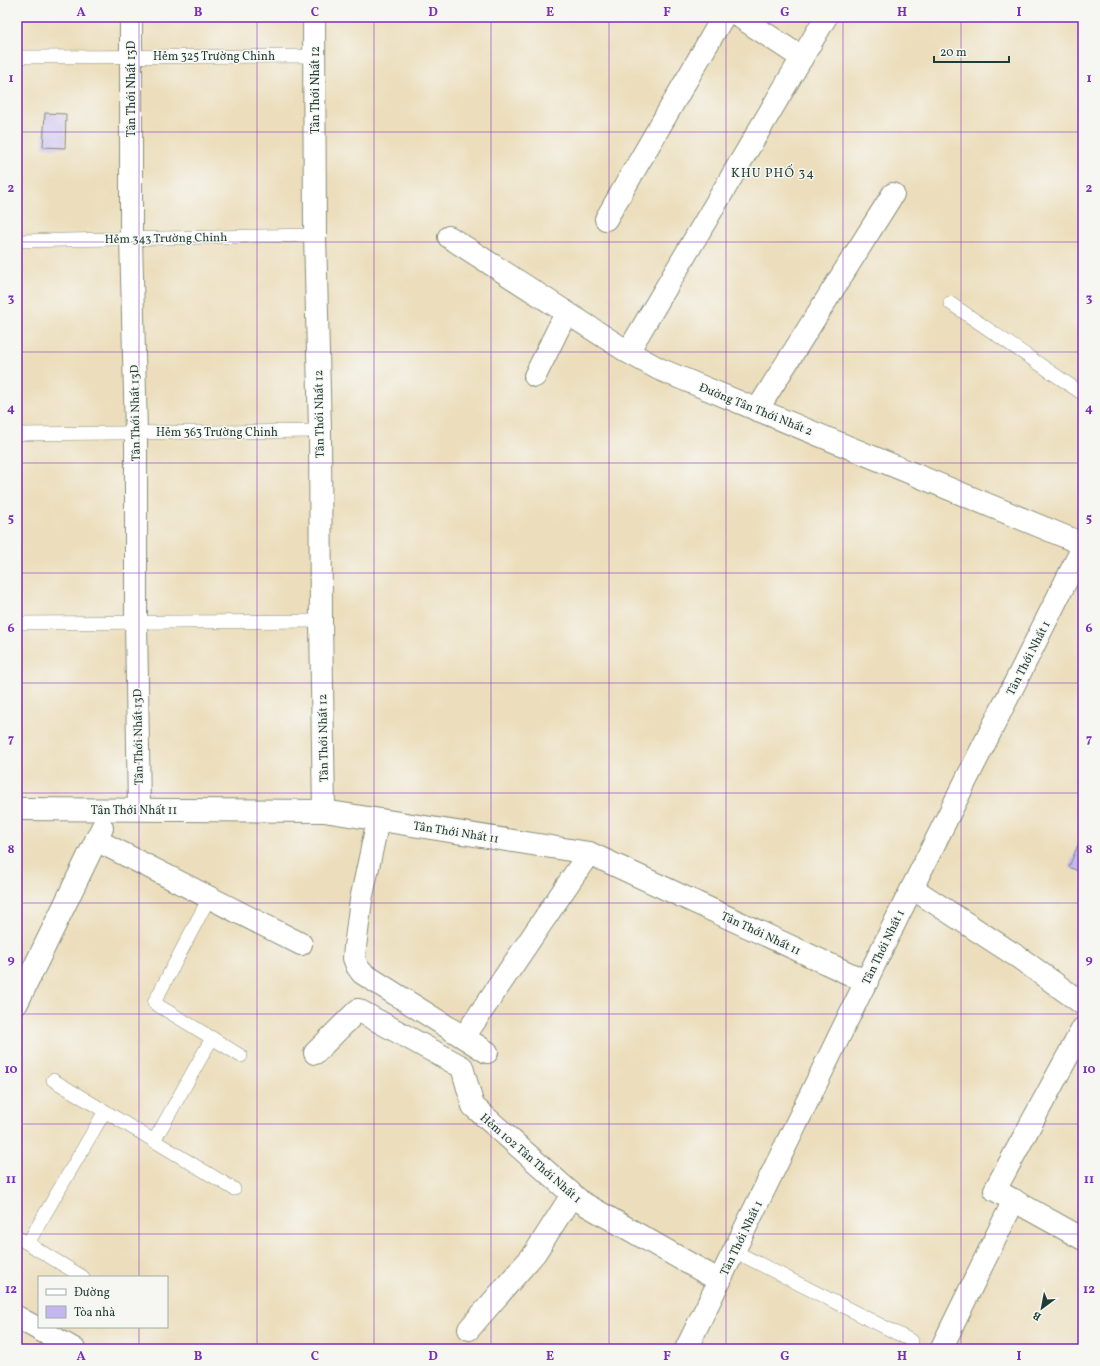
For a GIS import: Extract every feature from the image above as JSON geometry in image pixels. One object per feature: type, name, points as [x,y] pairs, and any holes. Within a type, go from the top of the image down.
[{"type":"street","name":"Tân Thới Nhất 13D","points":[[131,17],[131,238],[136,432],[136,621],[139,809]]},
{"type":"street","name":"Tân Thới Nhất 12","points":[[314,17],[315,235],[320,431],[324,812]]},
{"type":"street","points":[[606,219],[723,17]]},
{"type":"street","points":[[740,17],[802,58]]},
{"type":"street","points":[[628,352],[826,17]]},
{"type":"street","points":[[757,410],[893,194]]},
{"type":"street","name":"Đường Tân Thới Nhất 2","points":[[449,237],[628,352],[659,369],[1083,544]]},
{"type":"street","points":[[535,376],[566,313]]},
{"type":"street","name":"Tân Thới Nhất 1","points":[[686,1349],[912,888],[1083,547]]},
{"type":"street","name":"Tân Thới Nhất 11","points":[[17,810],[110,811],[139,809],[324,812],[589,853],[866,982]]},
{"type":"street","points":[[17,1003],[110,811]]},
{"type":"street","points":[[378,820],[361,900],[354,958],[357,966],[362,973],[487,1052]]},
{"type":"street","points":[[96,840],[301,944]]},
{"type":"street","points":[[464,1037],[589,853]]},
{"type":"street","points":[[912,888],[1021,959],[1083,1004]]},
{"type":"street","name":"Hẻm 102 Tân Thới Nhất 1","points":[[315,1053],[358,1010],[462,1067],[473,1106],[572,1195],[581,1202],[720,1281]]},
{"type":"street","points":[[1083,1028],[996,1190],[1083,1239]]},
{"type":"street","points":[[469,1329],[532,1256],[572,1195]]},
{"type":"street","points":[[941,1349],[1014,1200]]},
{"type":"street","points":[[17,1317],[74,1349]]},
{"type":"lane","name":"Hẻm 325 Trường Chinh","points":[[17,57],[315,56]]},
{"type":"lane","name":"Hẻm 343 Trường Chinh","points":[[17,241],[315,235]]},
{"type":"lane","points":[[950,303],[1083,394]]},
{"type":"lane","name":"Hẻm 363 Trường Chinh","points":[[17,434],[320,431]]},
{"type":"lane","points":[[17,622],[321,621]]},
{"type":"lane","points":[[209,898],[154,1003],[241,1056]]},
{"type":"lane","points":[[154,1141],[212,1038]]},
{"type":"lane","points":[[53,1080],[234,1189]]},
{"type":"lane","points":[[81,1276],[22,1240],[105,1111]]},
{"type":"lane","points":[[734,1251],[912,1342]]},
{"type":"building","points":[[45,113],[66,114],[65,148],[43,147]]},
{"type":"building","points":[[1083,833],[1083,873],[1069,867]]},
{"type":"district","name":"KHU PHỐ 34","points":[[773,172]]}]
